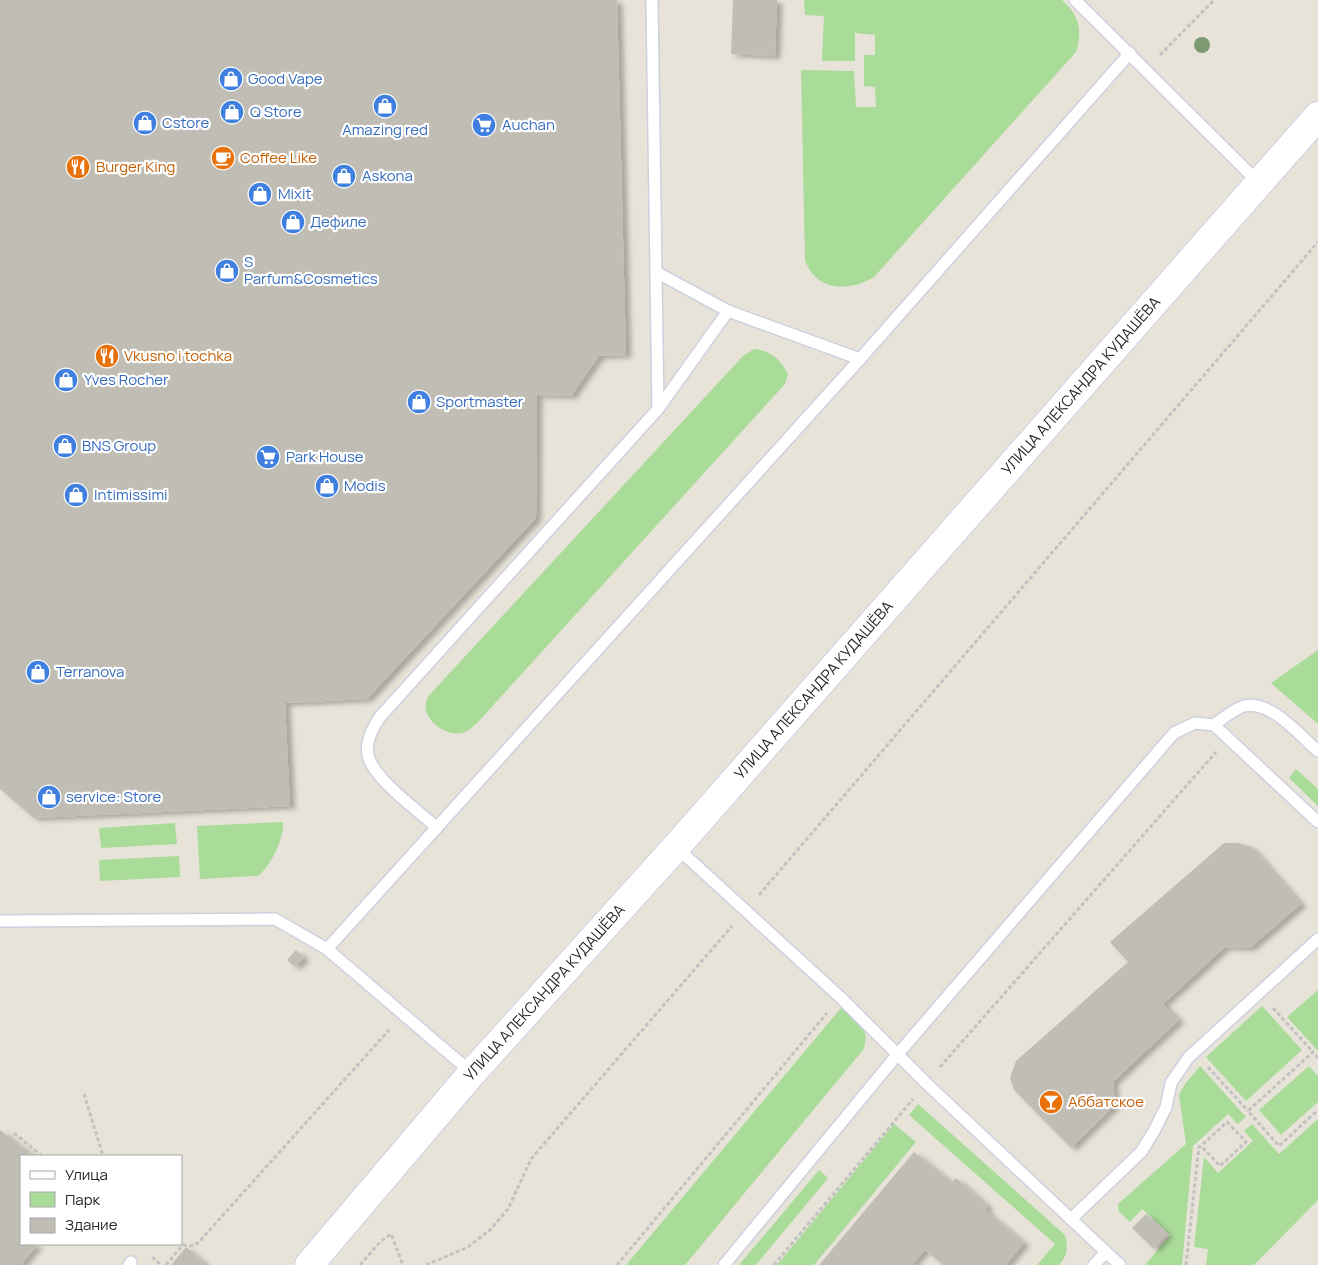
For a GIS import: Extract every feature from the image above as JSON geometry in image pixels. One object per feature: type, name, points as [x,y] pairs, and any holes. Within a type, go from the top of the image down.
[{"type":"main road","name":"УЛИЦА АЛЕКСАНДРА КУДАШЁВА","points":[[309,1265],[472,1073],[676,847],[1318,116]]},
{"type":"lane","points":[[652,0],[658,409]]},
{"type":"lane","points":[[1075,0],[1259,183]]},
{"type":"lane","points":[[327,949],[860,359],[1130,53]]},
{"type":"lane","points":[[656,272],[728,311],[860,359]]},
{"type":"lane","points":[[437,828],[374,771],[367,754],[370,733],[379,718],[658,409],[728,311]]},
{"type":"lane","points":[[724,1265],[897,1055],[1174,733],[1195,723],[1214,724],[1243,706],[1261,706],[1277,716],[1318,751]]},
{"type":"lane","points":[[1214,724],[1318,822]]},
{"type":"lane","points":[[676,847],[840,997],[926,1083],[1120,1265]]},
{"type":"lane","points":[[0,921],[275,919],[327,949],[472,1073]]},
{"type":"lane","points":[[1071,1219],[1140,1152],[1154,1131],[1166,1107],[1171,1083],[1194,1052],[1318,939]]},
{"type":"lane","points":[[1094,1265],[1106,1252]]},
{"type":"path","points":[[1145,71],[1214,0]]},
{"type":"path","points":[[426,1265],[468,1247],[491,1229],[508,1209],[531,1159],[1318,242]]},
{"type":"path","points":[[774,1265],[926,1083],[1228,738]]},
{"type":"path","points":[[1259,993],[1318,1058]]},
{"type":"path","points":[[616,1265],[840,997]]},
{"type":"path","points":[[166,1265],[183,1245],[192,1246],[198,1243],[388,1032]]},
{"type":"path","points":[[1194,1052],[1279,1146],[1318,1110]]},
{"type":"path","points":[[1248,1111],[1313,1052]]},
{"type":"path","points":[[84,1094],[103,1155]]},
{"type":"path","points":[[1186,1265],[1201,1146],[1227,1122],[1246,1142],[1220,1166],[1201,1146]]},
{"type":"path","points":[[14,1133],[41,1155]]},
{"type":"path","points":[[360,1265],[380,1242],[391,1234],[403,1265]]},
{"type":"green space","points":[[804,0],[1062,0],[1076,17],[1079,30],[1076,52],[874,277],[864,282],[844,287],[825,283],[817,278],[810,271],[805,260],[801,70],[854,71],[856,107],[876,107],[875,87],[864,86],[864,55],[875,55],[875,35],[855,33],[855,61],[822,61],[824,16],[805,15]]},
{"type":"green space","points":[[754,349],[770,354],[782,364],[788,374],[785,384],[478,722],[467,731],[458,733],[451,733],[437,726],[427,714],[426,706],[429,696],[743,356]]},
{"type":"green space","points":[[1318,650],[1318,724],[1271,683]]},
{"type":"green space","points":[[1296,769],[1318,789],[1318,806],[1289,778]]},
{"type":"green space","points":[[283,822],[283,829],[276,851],[268,865],[258,876],[200,879],[197,826]]},
{"type":"green space","points":[[175,823],[177,844],[101,848],[99,828]]},
{"type":"green space","points":[[179,856],[180,877],[100,881],[99,860]]},
{"type":"green space","points":[[1318,990],[1318,1051],[1287,1017]]},
{"type":"green space","points":[[1262,1006],[1302,1050],[1246,1101],[1206,1057]]},
{"type":"green space","points":[[841,1008],[857,1021],[864,1030],[865,1042],[863,1050],[685,1265],[626,1265]]},
{"type":"green space","points":[[1200,1066],[1246,1117],[1238,1124],[1228,1114],[1193,1146],[1182,1265],[1145,1265],[1170,1235],[1142,1209],[1130,1222],[1119,1212],[1118,1204],[1186,1144],[1179,1095],[1185,1084]]},
{"type":"green space","points":[[1309,1066],[1318,1076],[1318,1102],[1281,1135],[1259,1110]]},
{"type":"green space","points":[[918,1104],[1065,1235],[1066,1251],[1059,1265],[1037,1265],[1055,1244],[909,1115]]},
{"type":"green space","points":[[1318,1119],[1318,1200],[1254,1265],[1206,1265],[1208,1249],[1194,1247],[1204,1157],[1218,1173],[1253,1141],[1244,1131],[1252,1124],[1279,1154]]},
{"type":"green space","points":[[894,1124],[916,1142],[814,1265],[777,1265]]},
{"type":"green space","points":[[819,1170],[828,1178],[756,1265],[739,1265]]},
{"type":"building","name":"Park House","points":[[0,0],[617,0],[626,355],[599,356],[571,396],[537,395],[536,518],[367,699],[285,703],[290,806],[34,818],[0,789]]},
{"type":"building","points":[[733,0],[777,0],[775,56],[731,54]]},
{"type":"building","points":[[1224,843],[1238,843],[1251,847],[1301,904],[1250,948],[1225,947],[1163,1004],[1179,1020],[1113,1082],[1115,1105],[1071,1148],[1014,1090],[1010,1078],[1016,1061],[1128,962],[1110,942]]},
{"type":"building","points":[[296,950],[304,958],[295,967],[287,960]]},
{"type":"building","points":[[0,1130],[32,1155],[20,1155],[20,1245],[37,1245],[21,1265],[0,1265]]},
{"type":"building","points":[[914,1152],[952,1183],[956,1178],[988,1206],[985,1210],[1024,1243],[1006,1265],[943,1265],[925,1250],[912,1265],[819,1265]]},
{"type":"building","points":[[1146,1214],[1167,1234],[1154,1249],[1132,1228]]},
{"type":"building","points":[[186,1247],[207,1265],[171,1265]]},
{"type":"place","name":"Good Vape","points":[[231,79]]},
{"type":"place","name":"Amazing red","points":[[385,106]]},
{"type":"place","name":"Q Store","points":[[232,112]]},
{"type":"place","name":"Cstore","points":[[145,123]]},
{"type":"place","name":"Auchan","points":[[484,125]]},
{"type":"place","name":"Coffee Like","points":[[223,158]]},
{"type":"place","name":"Burger King","points":[[78,167]]},
{"type":"place","name":"Askona","points":[[344,176]]},
{"type":"place","name":"Mixit","points":[[260,194]]},
{"type":"place","name":"Дефиле","points":[[293,222]]},
{"type":"place","name":"S Parfum&Cosmetics","points":[[227,271]]},
{"type":"place","name":"Vkusno i tochka","points":[[107,356]]},
{"type":"place","name":"Yves Rocher","points":[[66,380]]},
{"type":"place","name":"Sportmaster","points":[[419,402]]},
{"type":"place","name":"BNS Group","points":[[65,446]]},
{"type":"place","name":"Park House","points":[[268,457]]},
{"type":"place","name":"Modis","points":[[327,486]]},
{"type":"place","name":"Intimissimi","points":[[76,495]]},
{"type":"place","name":"Terranova","points":[[38,672]]},
{"type":"place","name":"service: Store","points":[[49,797]]},
{"type":"place","name":"Аббатское","points":[[1051,1102]]}]
